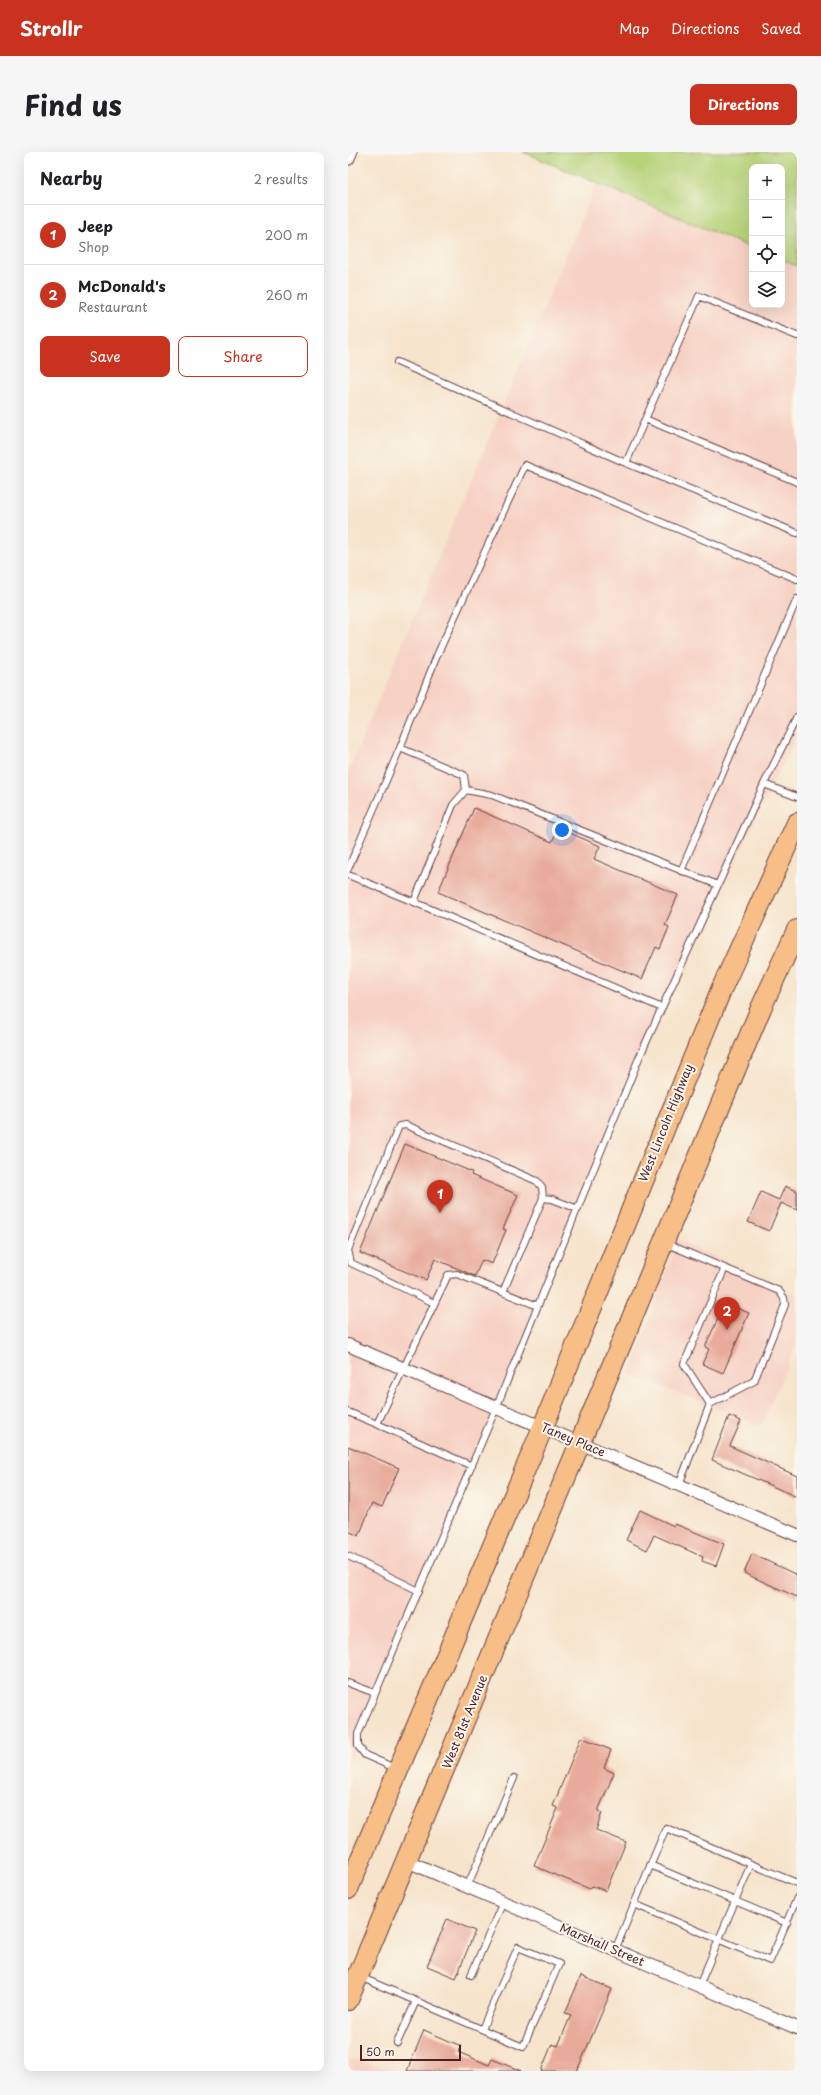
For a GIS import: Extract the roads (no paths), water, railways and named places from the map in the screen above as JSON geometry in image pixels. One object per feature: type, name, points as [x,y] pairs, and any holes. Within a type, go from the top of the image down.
[{"type":"main road","name":"West Lincoln Highway","points":[[543,1427],[721,990],[797,823]]},
{"type":"main road","points":[[580,1443],[761,1008],[796,932]]},
{"type":"main road","points":[[348,1889],[543,1427]]},
{"type":"main road","name":"West 81st Avenue","points":[[348,2000],[580,1443]]},
{"type":"street","points":[[348,159],[351,152]]},
{"type":"street","name":"Taney Place","points":[[348,1344],[797,1535]]},
{"type":"street","name":"Marshall Street","points":[[407,1861],[797,2028]]},
{"type":"lane","points":[[626,463],[699,296],[797,336]]},
{"type":"lane","points":[[397,362],[626,463],[797,533]]},
{"type":"lane","points":[[645,419],[797,482]]},
{"type":"lane","points":[[348,869],[400,748],[438,653],[525,465],[797,579]]},
{"type":"lane","points":[[681,871],[797,599]]},
{"type":"lane","points":[[399,1770],[365,1755],[358,1746],[358,1734],[472,1466],[662,1008],[764,784],[797,717]]},
{"type":"lane","points":[[400,748],[464,775],[466,790],[453,805],[414,902]]},
{"type":"lane","points":[[764,784],[797,797]]},
{"type":"lane","points":[[466,790],[492,795],[718,885]]},
{"type":"lane","points":[[348,875],[662,1008]]},
{"type":"lane","points":[[434,1303],[351,1262],[348,1250],[399,1126],[406,1125],[536,1181],[542,1187],[543,1198],[503,1292]]},
{"type":"lane","points":[[543,1198],[552,1199],[578,1209]]},
{"type":"lane","points":[[663,1243],[724,1270],[779,1291],[784,1298],[785,1305],[754,1381],[710,1404],[679,1485]]},
{"type":"lane","points":[[710,1404],[684,1364],[724,1270]]},
{"type":"lane","points":[[377,1424],[448,1274],[457,1274],[538,1306]]},
{"type":"lane","points":[[348,1412],[472,1466]]},
{"type":"lane","points":[[348,1556],[418,1591]]},
{"type":"lane","points":[[348,1683],[375,1693]]},
{"type":"lane","points":[[468,1887],[514,1778]]},
{"type":"lane","points":[[615,1950],[666,1828],[797,1883]]},
{"type":"lane","points":[[699,1986],[751,1864]]},
{"type":"lane","points":[[650,1865],[787,1923]]},
{"type":"lane","points":[[634,1904],[770,1961],[797,1898]]},
{"type":"lane","points":[[471,1975],[503,1902]]},
{"type":"lane","points":[[358,1976],[482,2030],[523,2047],[558,1964],[518,1947],[482,2030]]},
{"type":"lane","points":[[397,2043],[416,2001]]},
{"type":"place","name":"Jeep","points":[[440,1213]]},
{"type":"place","name":"McDonald's","points":[[727,1330]]}]
